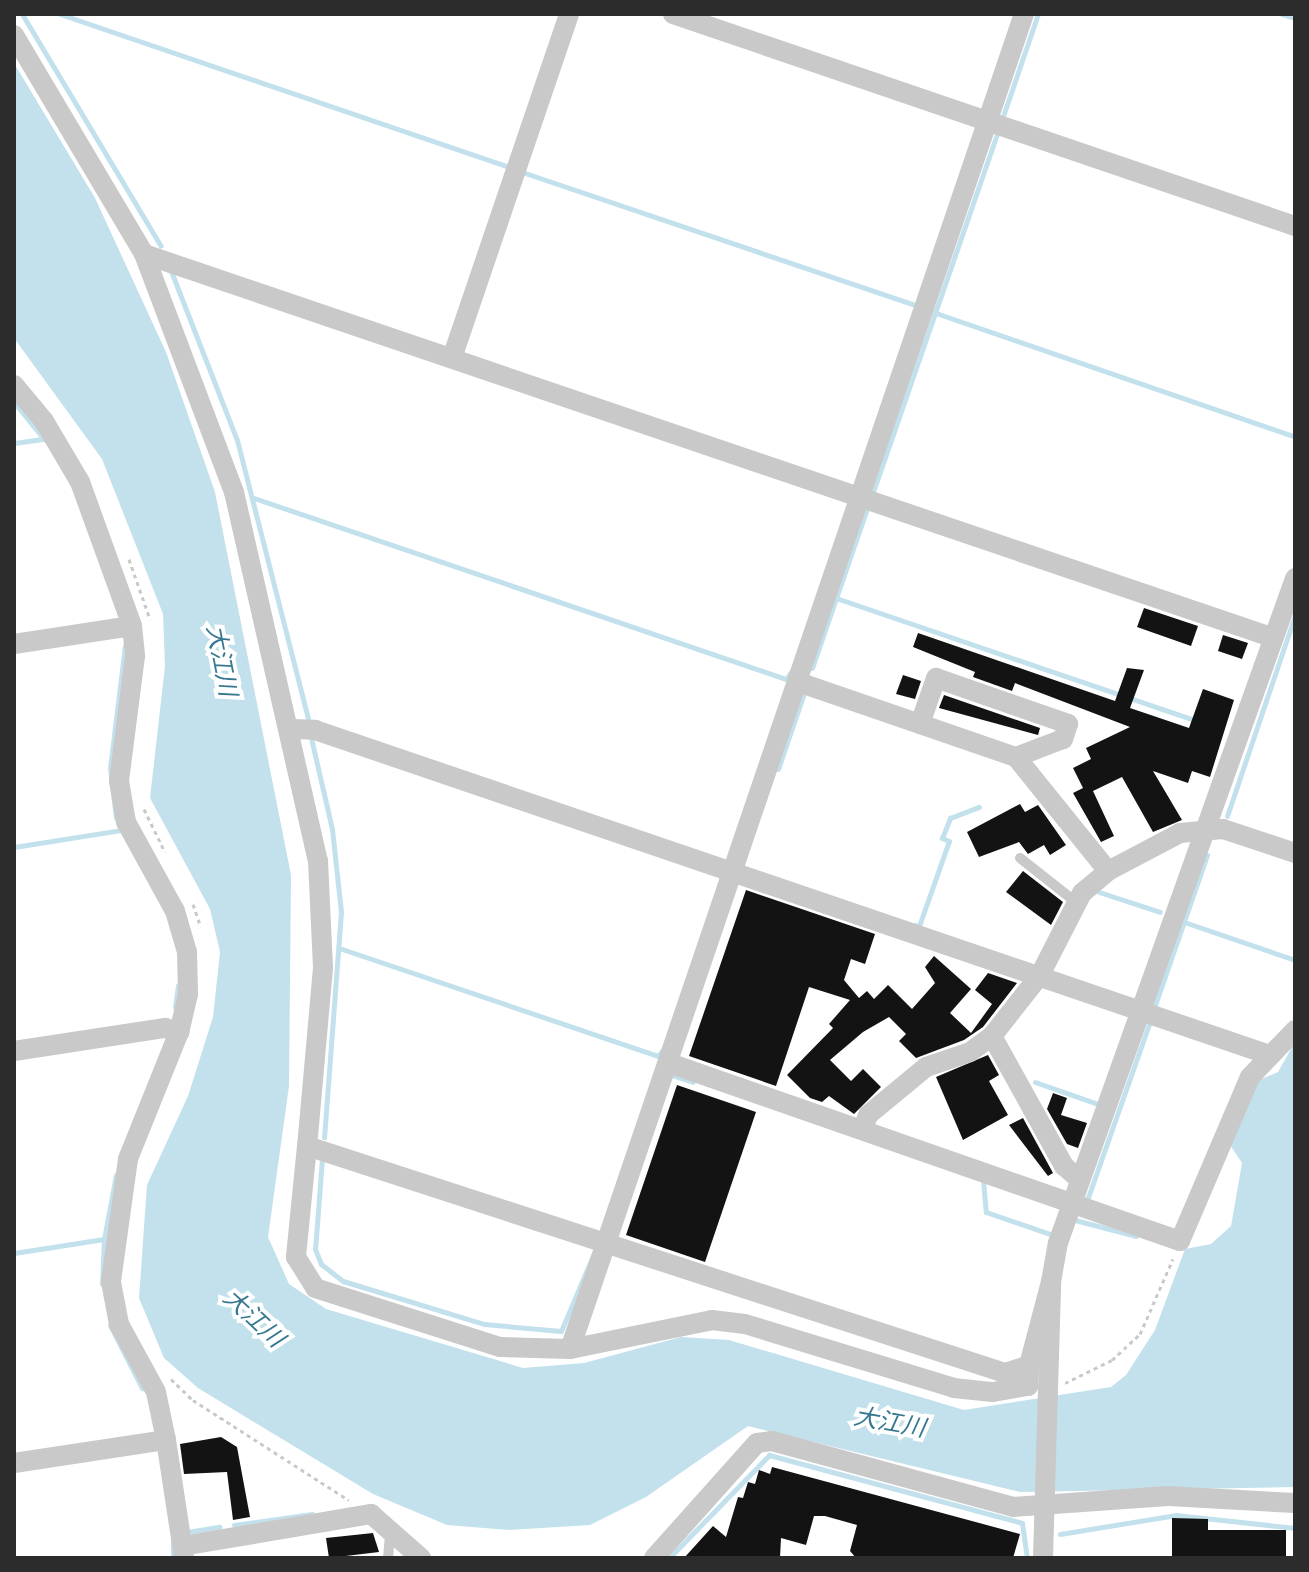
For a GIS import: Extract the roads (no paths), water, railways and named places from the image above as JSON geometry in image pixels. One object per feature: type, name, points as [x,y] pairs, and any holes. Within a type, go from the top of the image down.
[{"type":"street","points":[[452,358],[569,14]]},
{"type":"street","points":[[673,14],[1295,226]]},
{"type":"street","points":[[570,1349],[1024,14]]},
{"type":"street","points":[[14,35],[144,254],[234,492],[292,729],[323,913],[296,1257],[315,1288],[500,1347],[570,1349],[712,1320],[745,1324],[954,1388],[993,1392],[1028,1386],[1029,1365],[1072,1203],[1295,578]]},
{"type":"street","points":[[144,254],[1274,638]]},
{"type":"street","points":[[14,385],[44,421],[80,482],[141,625],[119,781],[126,822],[175,911],[187,952],[188,994],[179,1032],[128,1159],[111,1282],[119,1324],[156,1392],[183,1552],[371,1514],[391,1527],[421,1558]]},
{"type":"street","points":[[14,644],[141,625]]},
{"type":"street","points":[[920,724],[936,678],[1068,724],[1063,739],[1016,757]]},
{"type":"street","points":[[798,682],[1016,757],[1108,871]]},
{"type":"street","points":[[292,729],[315,730],[733,875],[1040,975],[1267,1054]]},
{"type":"street","points":[[863,1129],[868,1115],[926,1067],[970,1052],[992,1036],[1040,975],[1077,903],[1108,871],[1180,833],[1205,830],[1223,829],[1295,853]]},
{"type":"street","points":[[14,1051],[165,1028],[179,1032]]},
{"type":"street","points":[[669,1063],[1180,1241],[1250,1077],[1267,1054],[1295,1030]]},
{"type":"street","points":[[992,1036],[1064,1166],[1080,1180]]},
{"type":"street","points":[[307,1146],[1005,1373],[1029,1365]]},
{"type":"street","points":[[1043,1558],[1044,1504],[1056,1387],[1051,1282]]},
{"type":"street","points":[[14,1463],[166,1440]]},
{"type":"street","points":[[654,1558],[757,1443],[772,1441],[1013,1507],[1168,1496],[1295,1503]]},
{"type":"lane","points":[[1020,858],[1077,903]]},
{"type":"lane","points":[[388,1558],[391,1527]]},
{"type":"water","name":"大江川","points":[[14,63],[95,198],[166,352],[215,492],[291,875],[289,1086],[268,1237],[289,1284],[326,1309],[523,1368],[584,1363],[681,1337],[729,1340],[964,1410],[1111,1387],[1126,1375],[1155,1330],[1185,1249],[1211,1244],[1231,1226],[1242,1163],[1230,1145],[1257,1081],[1278,1072],[1295,1042],[1295,1487],[1020,1492],[748,1426],[646,1497],[590,1525],[509,1530],[447,1525],[373,1494],[198,1388],[164,1358],[139,1298],[147,1185],[188,1096],[213,1017],[220,952],[210,909],[150,798],[165,666],[163,614],[102,459],[14,338]]},
{"type":"waterway","points":[[22,14],[161,246]]},
{"type":"waterway","points":[[60,14],[510,167]]},
{"type":"waterway","points":[[1002,119],[1038,14]]},
{"type":"waterway","points":[[1282,14],[1295,18]]},
{"type":"waterway","points":[[873,492],[998,132]]},
{"type":"waterway","points":[[522,172],[917,306]]},
{"type":"waterway","points":[[171,271],[237,440],[308,718]]},
{"type":"waterway","points":[[930,311],[1295,437]]},
{"type":"waterway","points":[[14,402],[44,439]]},
{"type":"waterway","points":[[14,443],[43,439]]},
{"type":"waterway","points":[[254,498],[786,679],[797,664]]},
{"type":"waterway","points":[[812,668],[867,508]]},
{"type":"waterway","points":[[836,598],[1195,720]]},
{"type":"waterway","points":[[1227,816],[1295,615]]},
{"type":"waterway","points":[[116,818],[110,768],[125,646]]},
{"type":"waterway","points":[[778,769],[804,693]]},
{"type":"waterway","points":[[311,738],[332,829],[341,912],[324,1137]]},
{"type":"waterway","points":[[914,925],[919,926],[949,841],[942,838],[950,818],[979,807]]},
{"type":"waterway","points":[[14,847],[121,830]]},
{"type":"waterway","points":[[1154,1008],[1207,855]]},
{"type":"waterway","points":[[1099,892],[1160,912]]},
{"type":"waterway","points":[[1184,922],[1295,960]]},
{"type":"waterway","points":[[342,949],[658,1056],[665,1047]]},
{"type":"waterway","points":[[175,1007],[178,985]]},
{"type":"waterway","points":[[1086,1203],[1150,1021]]},
{"type":"waterway","points":[[672,1075],[693,1082]]},
{"type":"waterway","points":[[1035,1082],[1095,1103]]},
{"type":"waterway","points":[[322,1159],[315,1249],[321,1264],[343,1281],[484,1324],[561,1331],[595,1251]]},
{"type":"waterway","points":[[104,1239],[116,1175]]},
{"type":"waterway","points":[[983,1180],[986,1212],[1050,1234]]},
{"type":"waterway","points":[[1075,1220],[1136,1236]]},
{"type":"waterway","points":[[14,1253],[104,1239],[102,1284]]},
{"type":"waterway","points":[[110,1325],[142,1388]]},
{"type":"waterway","points":[[669,1558],[769,1455],[1022,1523],[1027,1558]]},
{"type":"waterway","points":[[234,1525],[312,1514]]},
{"type":"waterway","points":[[1060,1534],[1176,1515],[1295,1528]]},
{"type":"waterway","points":[[187,1532],[220,1527]]},
{"type":"waterway","points":[[173,1534],[173,1558]]}]
